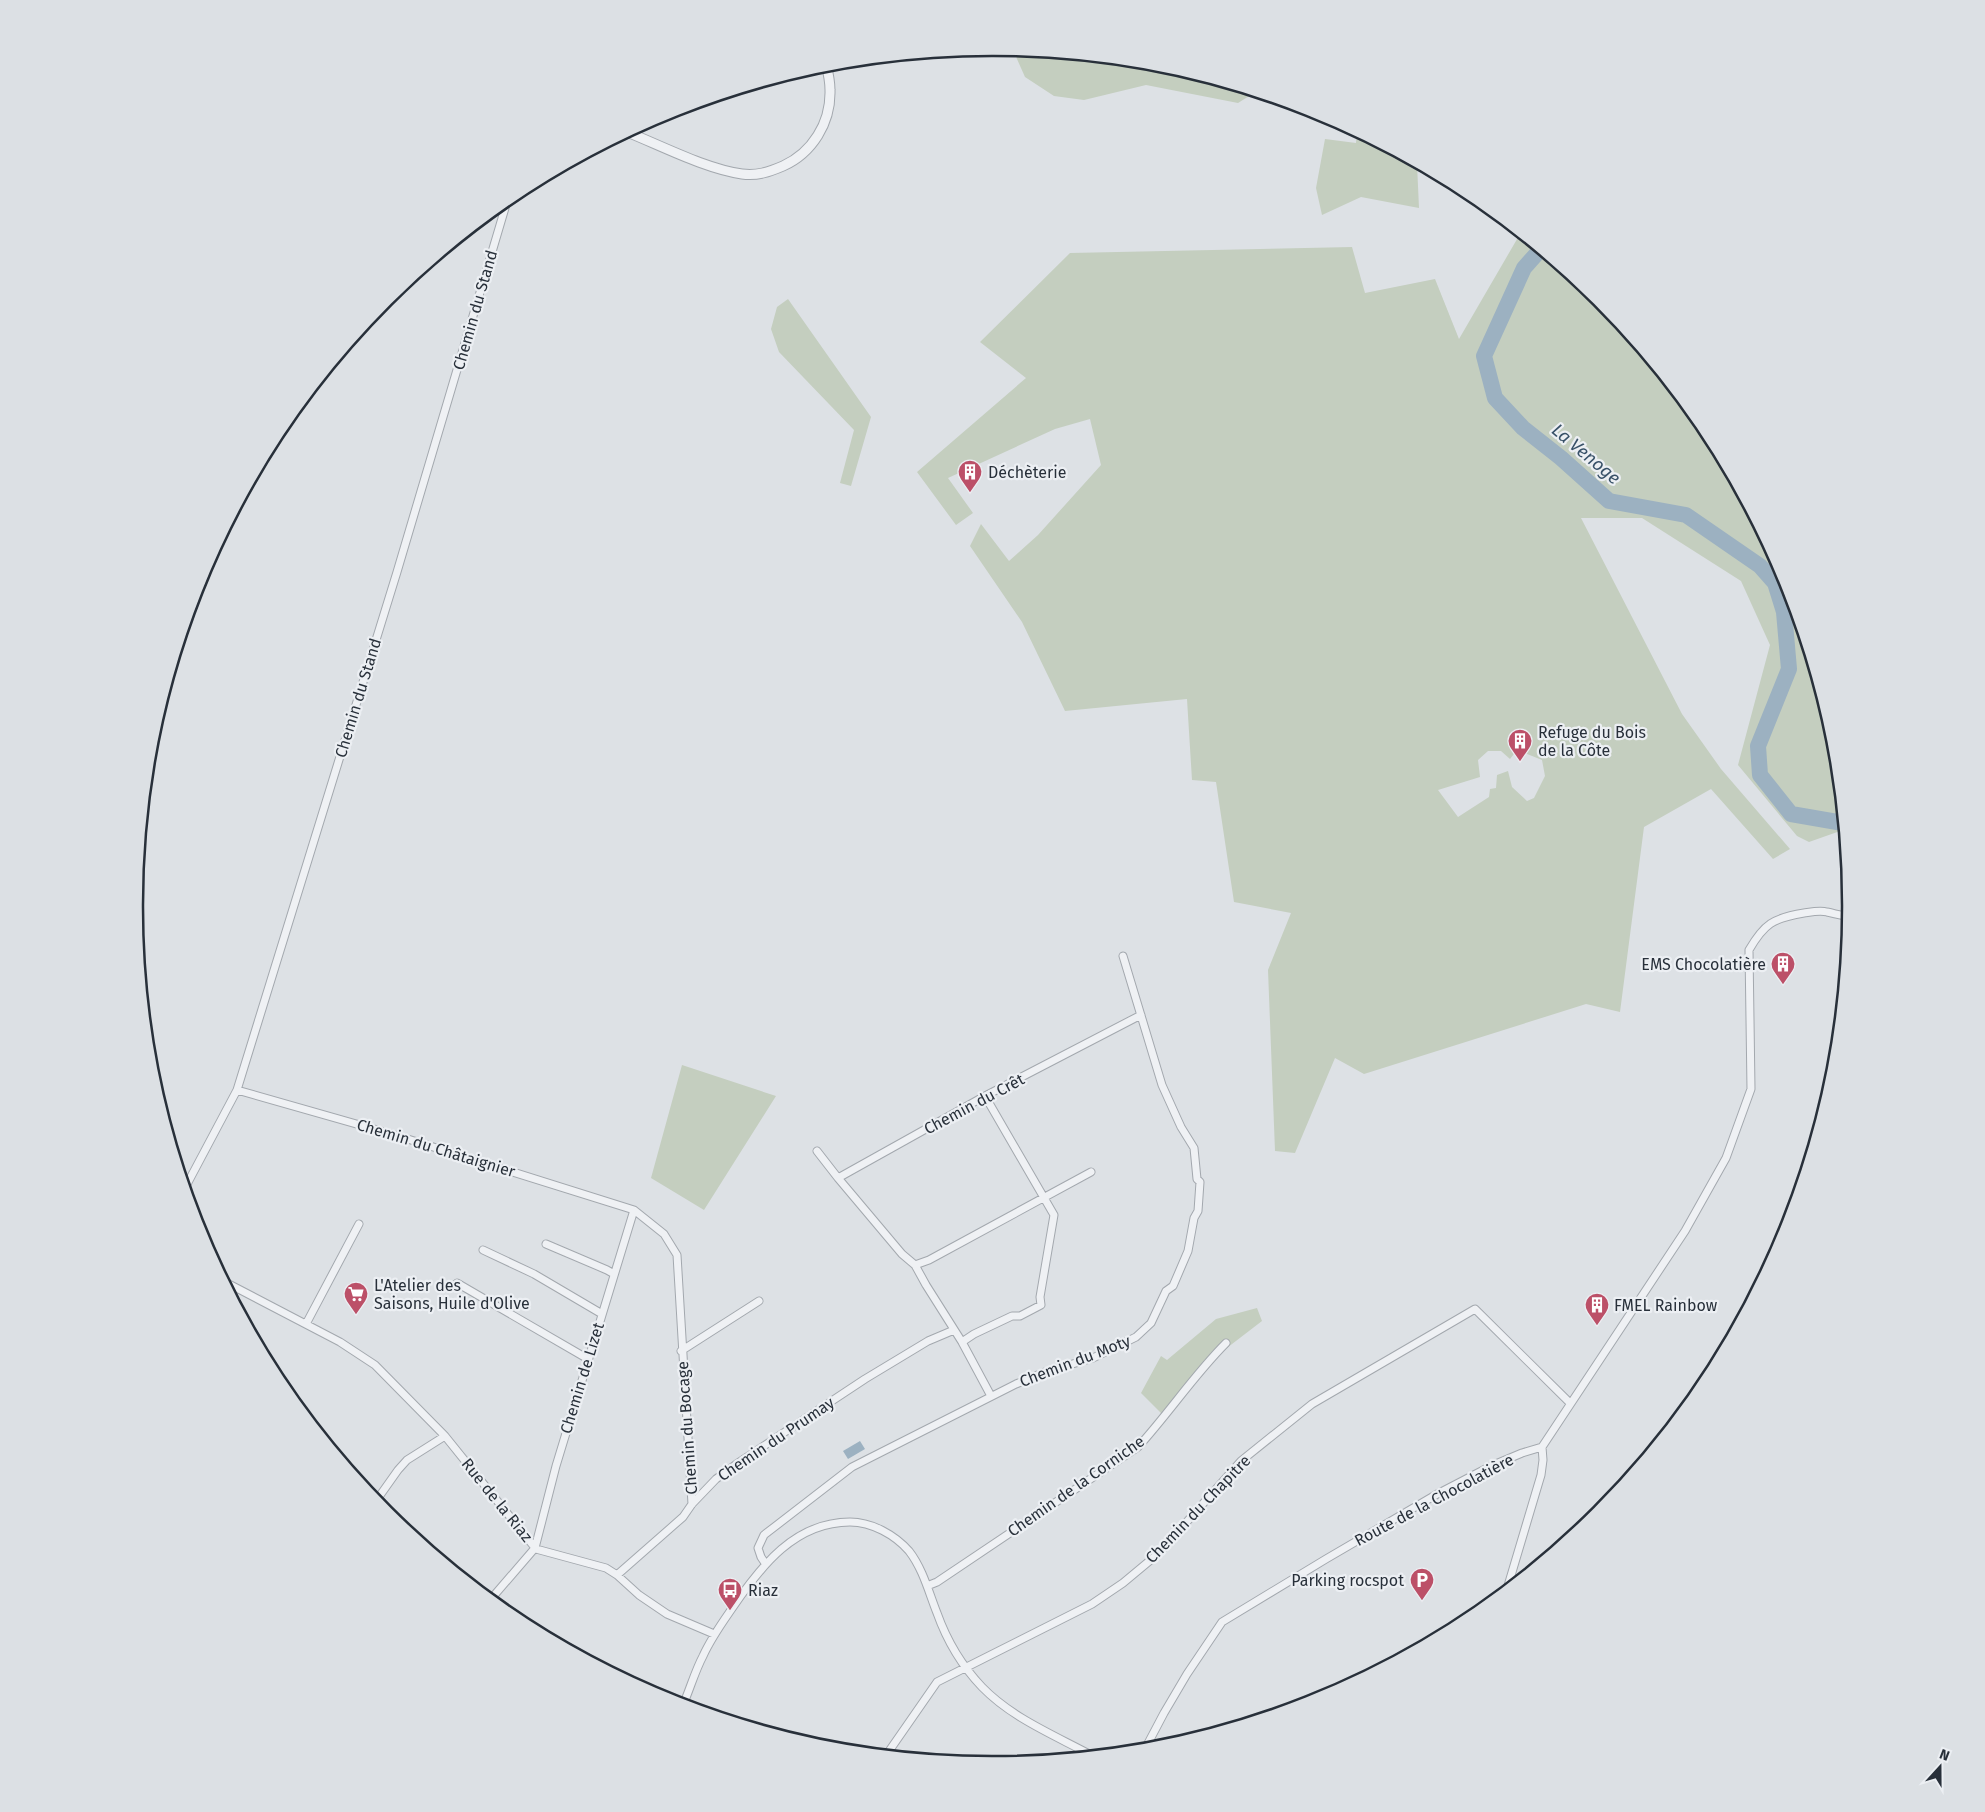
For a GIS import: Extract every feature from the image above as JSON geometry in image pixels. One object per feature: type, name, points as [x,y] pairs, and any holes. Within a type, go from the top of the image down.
[{"type":"street","points":[[636,135],[727,170],[757,175],[773,171],[793,162],[808,150],[817,138],[826,120],[830,91],[827,73]]},
{"type":"street","name":"Chemin du Stand","points":[[189,1181],[237,1090],[397,572],[504,211]]},
{"type":"street","points":[[1509,1580],[1540,1475],[1543,1460],[1542,1447],[1685,1231],[1726,1158],[1751,1089],[1749,950],[1760,931],[1775,919],[1810,912],[1827,912],[1842,916]]},
{"type":"street","name":"Chemin du Moty","points":[[765,1563],[758,1548],[764,1535],[852,1467],[991,1396],[1045,1372],[1097,1356],[1136,1338],[1151,1323],[1166,1291],[1173,1286],[1188,1251],[1194,1218],[1198,1212],[1200,1182],[1197,1179],[1194,1148],[1181,1127],[1162,1085],[1123,956]]},
{"type":"street","name":"Chemin du Crêt","points":[[838,1178],[986,1096],[1141,1015]]},
{"type":"street","name":"Chemin du Châtaignier","points":[[237,1090],[395,1135],[634,1210]]},
{"type":"street","points":[[962,1342],[974,1334],[1012,1316],[1020,1316],[1041,1305],[1040,1297],[1054,1214],[986,1096]]},
{"type":"street","points":[[817,1151],[902,1254],[915,1265],[962,1342],[991,1396]]},
{"type":"street","points":[[915,1265],[929,1260],[1091,1172]]},
{"type":"street","name":"Chemin de Lizet","points":[[535,1548],[556,1466],[634,1210]]},
{"type":"street","name":"Chemin du Bocage","points":[[634,1210],[664,1234],[677,1255],[681,1351],[692,1504]]},
{"type":"street","points":[[306,1324],[357,1228]]},
{"type":"street","points":[[546,1244],[614,1274]]},
{"type":"street","points":[[484,1250],[534,1274],[602,1314]]},
{"type":"street","points":[[457,1284],[588,1359]]},
{"type":"street","name":"Rue de la Riaz","points":[[232,1286],[340,1342],[375,1365],[445,1436],[535,1548],[541,1552],[606,1568],[617,1575],[639,1595],[668,1614],[714,1634]]},
{"type":"street","name":"Chemin du Bocage","points":[[681,1351],[759,1301]]},
{"type":"street","name":"Chemin du Chapitre","points":[[891,1749],[938,1682],[1092,1604],[1123,1583],[1159,1553],[1242,1461],[1305,1410],[1475,1309],[1570,1403]]},
{"type":"street","name":"Chemin du Prumay","points":[[617,1575],[683,1517],[692,1504],[716,1479],[794,1425],[928,1340],[954,1330]]},
{"type":"street","name":"Chemin de la Corniche","points":[[927,1586],[937,1582],[1138,1447],[1207,1363],[1226,1343]]},
{"type":"street","points":[[381,1495],[407,1460],[445,1436]]},
{"type":"street","name":"Route de la Chocolatière","points":[[1150,1740],[1182,1682],[1222,1622],[1439,1493],[1491,1466],[1542,1447]]},
{"type":"street","points":[[686,1698],[702,1656],[714,1634],[765,1563],[785,1546],[812,1529],[838,1522],[854,1522],[876,1528],[900,1542],[910,1552],[927,1586],[950,1644],[966,1669],[983,1689],[1020,1717],[1082,1750]]},
{"type":"street","points":[[495,1595],[535,1548]]},
{"type":"green space","points":[[1016,57],[1103,64],[1158,73],[1212,85],[1249,96],[1238,103],[1146,85],[1084,100],[1054,96],[1025,77]]},
{"type":"green space","points":[[1325,139],[1356,143],[1356,139],[1417,170],[1419,208],[1361,197],[1322,215],[1316,188]]},
{"type":"green space","points":[[1518,238],[1553,267],[1593,305],[1667,389],[1699,434],[1728,481],[1755,530],[1778,581],[1797,633],[1813,686],[1826,740],[1835,795],[1838,832],[1809,842],[1797,836],[1738,765],[1770,645],[1741,581],[1642,518],[1581,518],[1682,714],[1721,769],[1790,849],[1773,859],[1711,789],[1644,827],[1620,1012],[1586,1004],[1364,1074],[1335,1058],[1295,1153],[1275,1151],[1268,970],[1291,913],[1234,902],[1216,782],[1192,780],[1187,699],[1065,711],[1022,622],[970,546],[981,524],[1009,561],[1038,535],[1101,465],[1090,419],[1055,429],[948,478],[973,513],[956,525],[917,472],[1026,378],[980,342],[1070,253],[1352,247],[1365,293],[1435,279],[1459,339]],"holes":[[[1517,750],[1542,760],[1545,776],[1534,798],[1527,801],[1512,787],[1508,771],[1497,775],[1496,788],[1490,789],[1489,797],[1458,817],[1438,790],[1480,777],[1478,760],[1488,751],[1501,751],[1510,759]]]},
{"type":"green space","points":[[788,299],[871,417],[851,486],[840,483],[854,430],[779,352],[771,329],[777,307]]},
{"type":"green space","points":[[682,1065],[776,1096],[704,1210],[651,1178]]},
{"type":"green space","points":[[1257,1308],[1262,1321],[1219,1354],[1163,1415],[1141,1393],[1161,1356],[1167,1360],[1216,1319]]},
{"type":"water","points":[[860,1441],[865,1449],[848,1459],[843,1451]]},
{"type":"waterway","name":"La Venoge","points":[[1537,254],[1524,268],[1484,356],[1495,398],[1523,428],[1561,458],[1609,501],[1686,515],[1760,566],[1775,583],[1784,612],[1789,669],[1758,746],[1760,775],[1791,814],[1837,822]]},
{"type":"place","name":"Déchèterie","points":[[970,493]]},
{"type":"place","name":"Refuge du Bois de la Côte","points":[[1520,762]]},
{"type":"place","name":"EMS Chocolatière","points":[[1783,985]]},
{"type":"place","name":"L'Atelier des Saisons, Huile d'Olive","points":[[356,1315]]},
{"type":"place","name":"FMEL Rainbow","points":[[1597,1326]]},
{"type":"place","name":"Parking rocspot","points":[[1422,1601]]},
{"type":"place","name":"Riaz","points":[[730,1611]]}]
